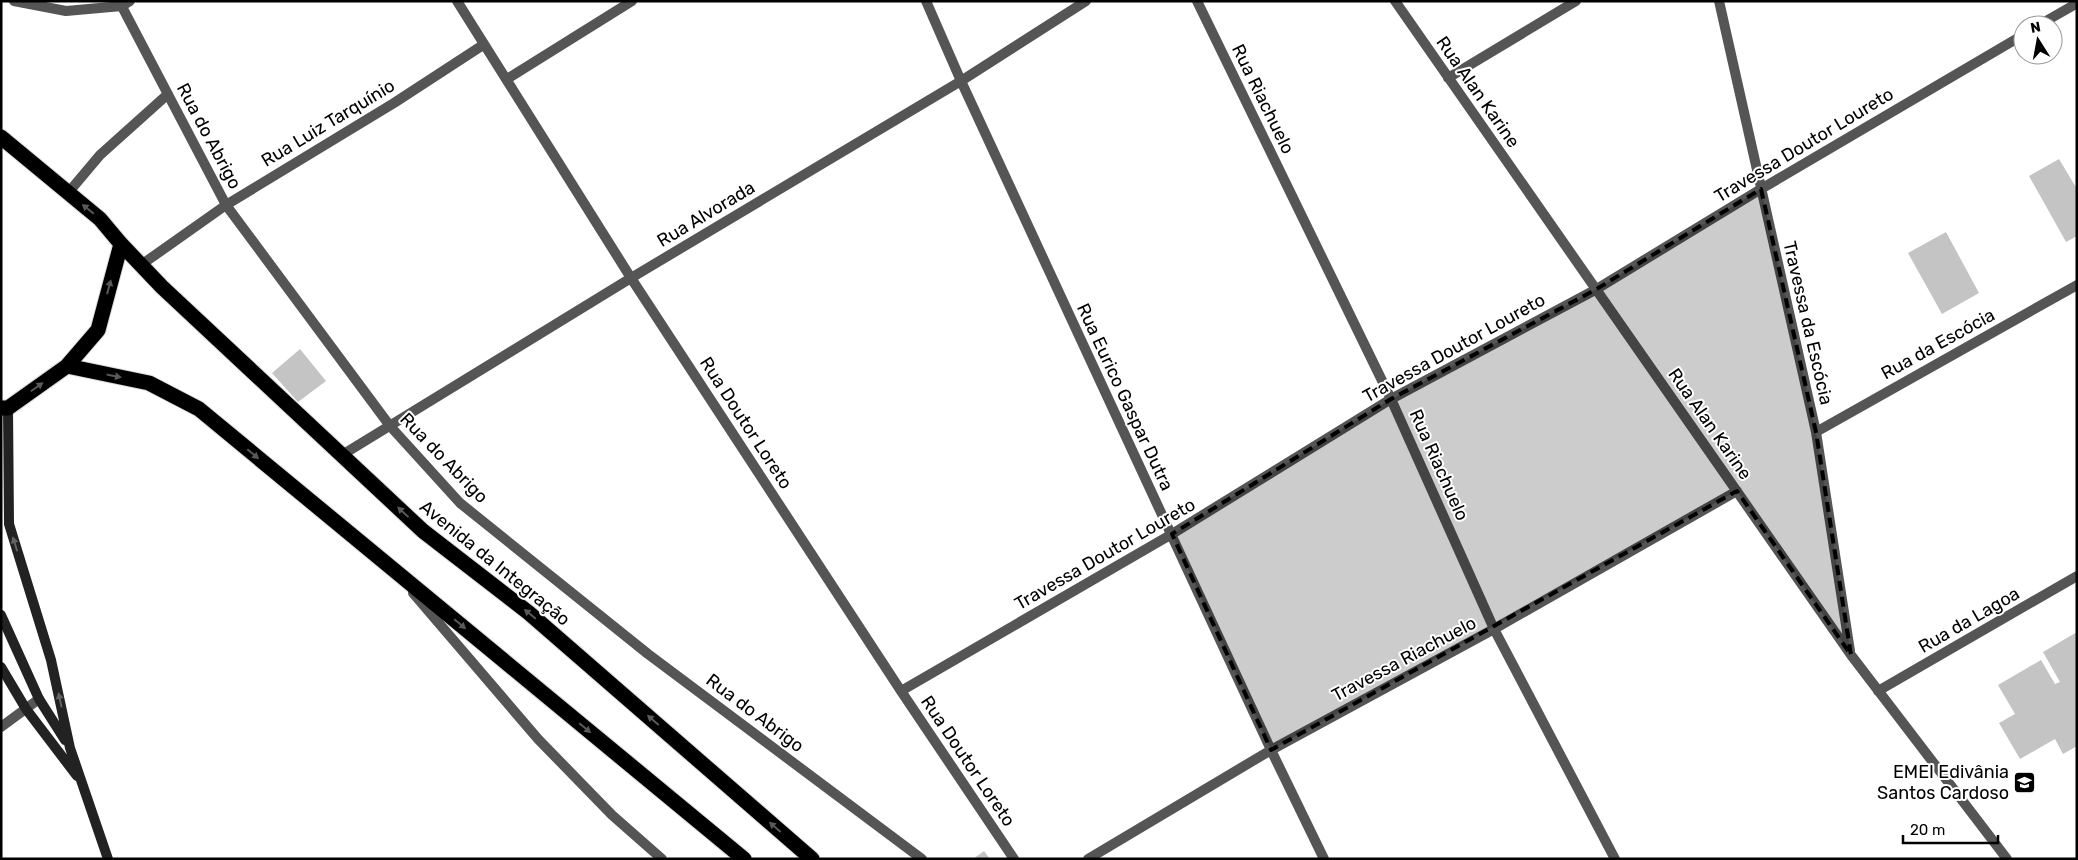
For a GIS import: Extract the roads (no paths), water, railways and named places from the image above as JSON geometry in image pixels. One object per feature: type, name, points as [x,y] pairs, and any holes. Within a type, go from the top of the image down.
[{"type":"highway","name":"Avenida da Integração","points":[[1,137],[100,219],[162,288],[423,530],[529,612],[812,859]]},
{"type":"highway","points":[[4,408],[67,366],[98,330],[121,244]]},
{"type":"highway","points":[[67,366],[149,382],[199,409],[744,859]]},
{"type":"main road","points":[[4,408],[9,524],[51,660],[70,748],[108,859]]},
{"type":"main road","points":[[1,615],[40,699],[70,748]]},
{"type":"main road","points":[[1,667],[26,709],[82,783]]},
{"type":"street","points":[[14,1],[66,11],[124,3]]},
{"type":"street","name":"Rua Doutor Loreto","points":[[457,1],[631,278],[901,691],[1014,859]]},
{"type":"street","points":[[507,78],[632,1]]},
{"type":"street","name":"Rua Eurico Gaspar Dutra","points":[[926,1],[961,81],[1271,750],[1324,859]]},
{"type":"street","name":"Rua Alvorada","points":[[342,455],[631,278],[961,81],[1086,1]]},
{"type":"street","name":"Rua Riachuelo","points":[[1197,1],[1392,399],[1494,629],[1615,859]]},
{"type":"street","name":"Rua Alan Karine","points":[[1395,1],[1851,655],[2007,859]]},
{"type":"street","points":[[1448,78],[1576,1]]},
{"type":"street","name":"Travessa da Escócia","points":[[1719,1],[1816,432],[1851,655]]},
{"type":"street","name":"Rua do Abrigo","points":[[124,3],[168,94],[226,205],[390,426],[460,503],[648,654],[922,859]]},
{"type":"street","points":[[2057,15],[2074,5]]},
{"type":"street","name":"Travessa Doutor Loureto","points":[[901,691],[1172,534],[1392,399],[1595,290],[1761,189],[2013,41]]},
{"type":"street","name":"Rua Luiz Tarquínio","points":[[141,265],[226,205],[394,103],[483,45]]},
{"type":"street","points":[[68,193],[100,155],[168,94]]},
{"type":"street","name":"Rua da Escócia","points":[[1816,432],[2077,285]]},
{"type":"street","name":"Travessa Riachuelo","points":[[1088,859],[1271,750],[1494,629],[1737,491]]},
{"type":"street","points":[[390,566],[538,739],[612,815],[662,859]]},
{"type":"street","name":"Rua da Lagoa","points":[[1878,691],[2077,576]]},
{"type":"street","points":[[1,727],[40,699]]},
{"type":"place","name":"EMEI Edivânia Santos Cardoso","points":[[2025,782]]}]
